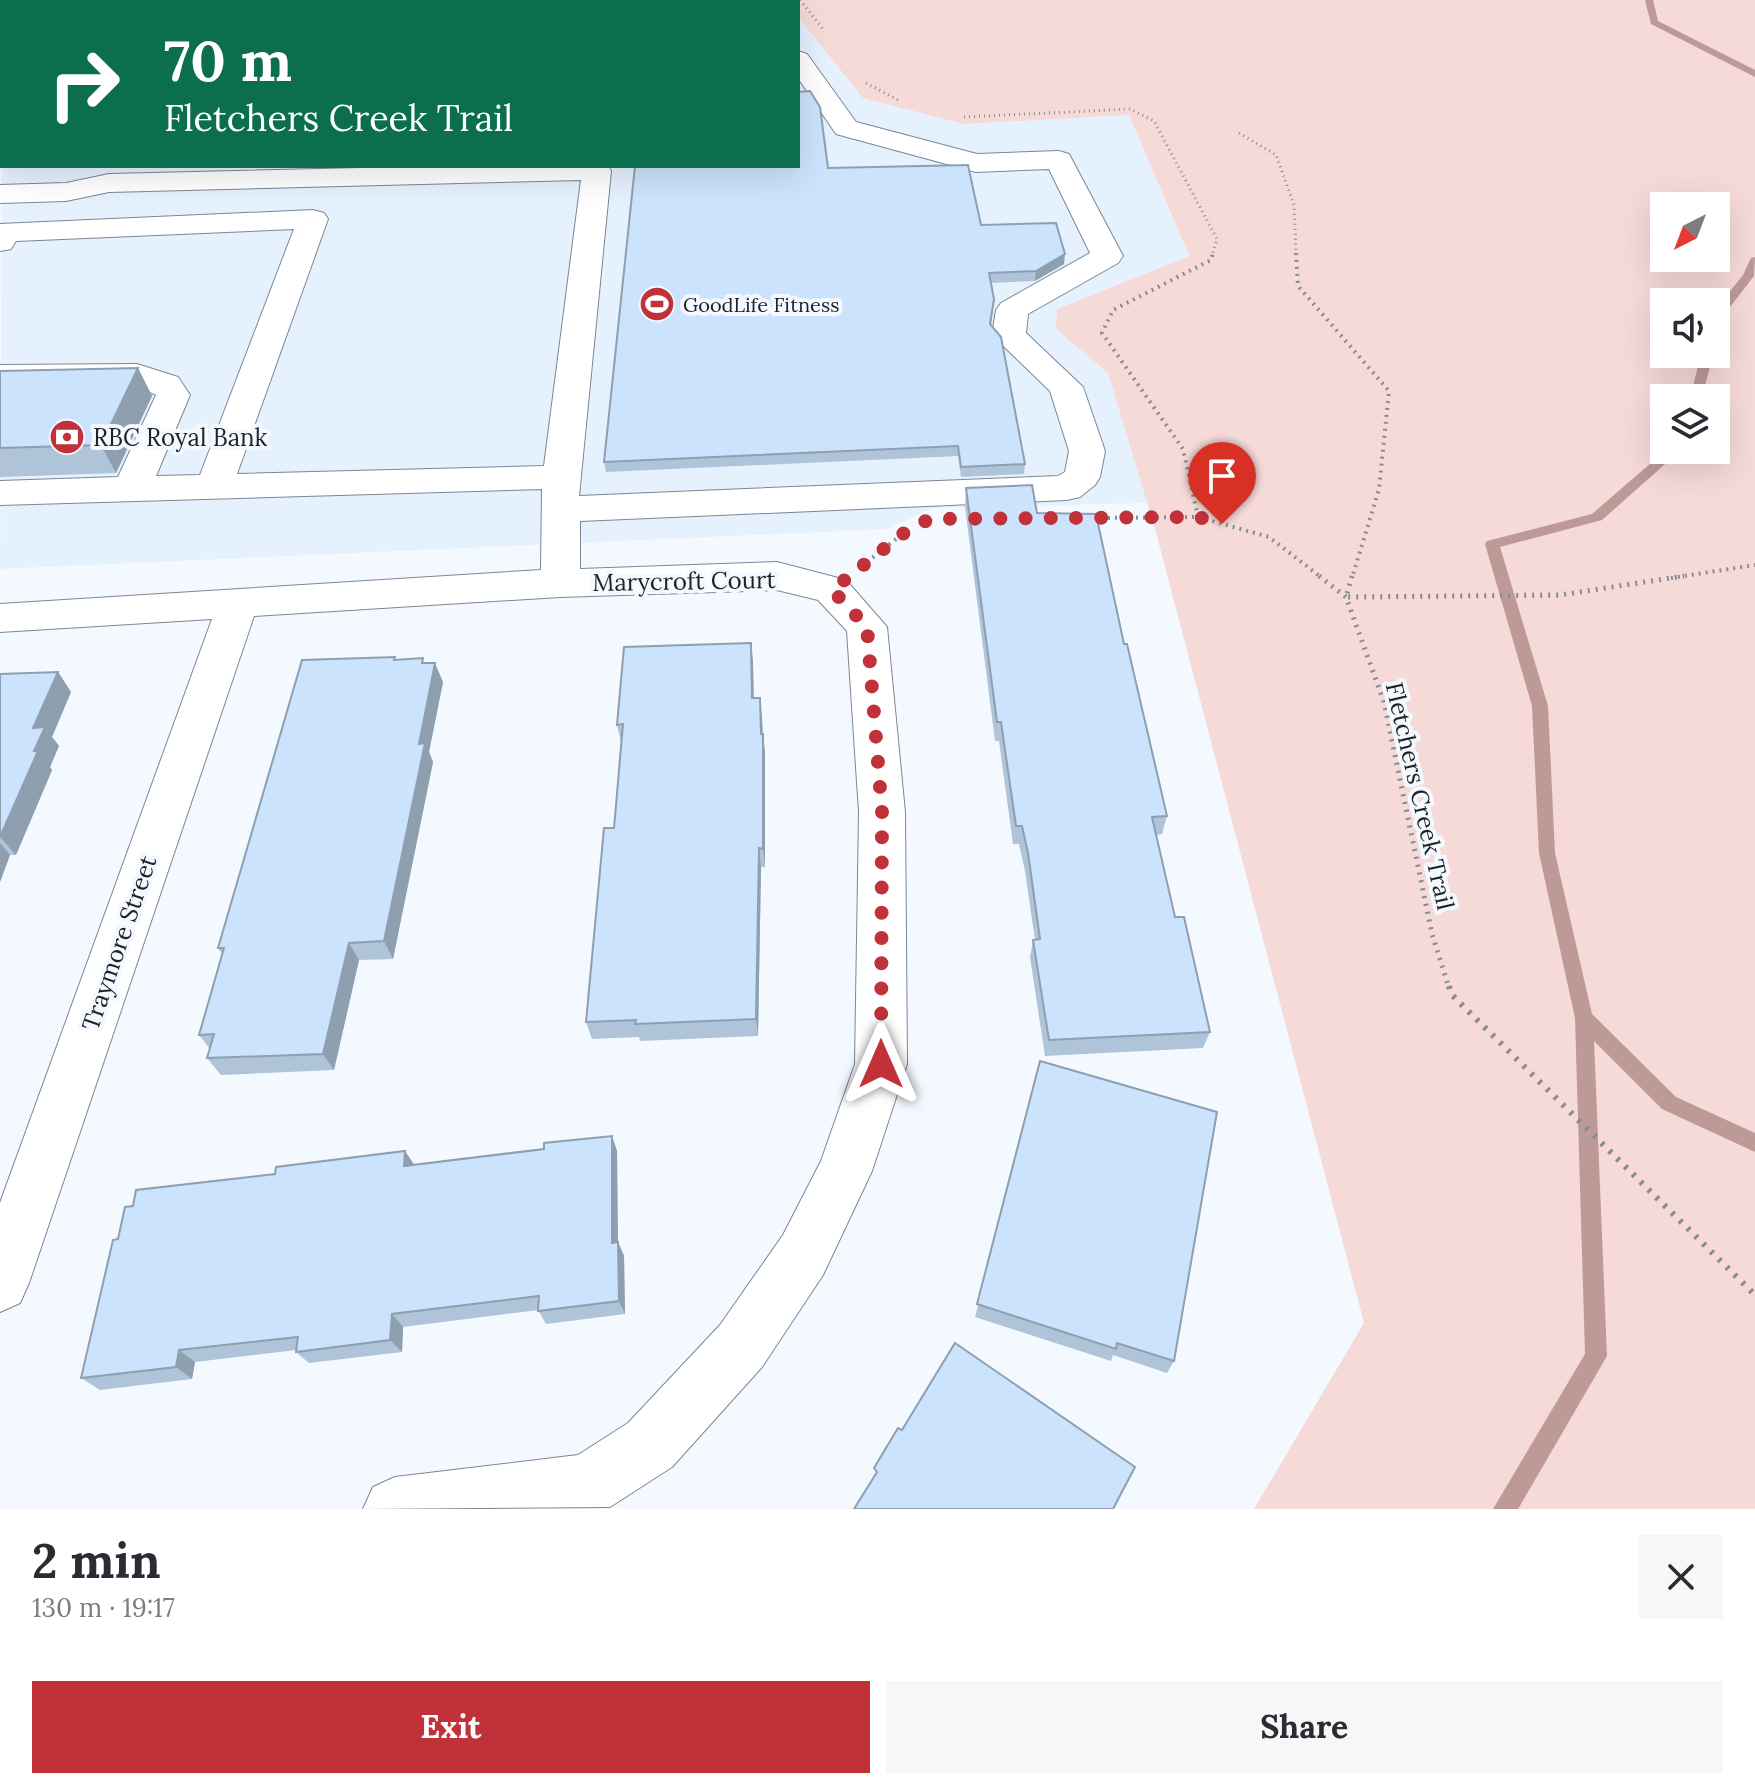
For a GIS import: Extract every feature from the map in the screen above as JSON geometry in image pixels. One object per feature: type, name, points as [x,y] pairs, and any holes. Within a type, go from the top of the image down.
[{"type":"street","points":[[0,493],[214,487],[560,493],[1067,488],[1082,477],[1087,451],[1066,387],[1009,335],[1012,310],[1107,256],[1059,160],[976,163],[846,128],[800,62]]},
{"type":"street","points":[[14,168],[39,175],[76,175],[109,183]]},
{"type":"street","points":[[0,194],[66,192],[109,183],[597,169],[560,493],[560,583]]},
{"type":"street","points":[[0,242],[6,232],[313,219],[214,487]]},
{"type":"street","points":[[0,392],[58,390],[91,374]]},
{"type":"street","points":[[0,375],[137,374],[166,384],[173,395],[131,490]]},
{"type":"street","name":"Marycroft Court","points":[[0,618],[560,583],[777,576],[832,590]]},
{"type":"street","points":[[395,1509],[588,1485],[650,1445],[741,1346],[803,1255],[845,1171],[881,1064],[882,812],[867,627],[832,590]]},
{"type":"street","name":"Traymore Street","points":[[0,1283],[238,603]]},
{"type":"path","points":[[1239,133],[1276,155],[1294,205],[1298,286],[1389,391],[1379,489],[1346,597]]},
{"type":"path","points":[[1088,518],[1198,517],[1269,537],[1346,597],[1560,595],[1755,565]]},
{"type":"path","points":[[832,590],[909,529]]},
{"type":"path","name":"Fletchers Creek Trail","points":[[1346,597],[1384,702],[1432,934],[1451,994],[1755,1295]]},
{"type":"shaded area","points":[[800,0],[1755,0],[1755,1509],[1254,1509],[1364,1323],[1154,525],[1108,373],[1056,329],[1057,309],[1189,256],[1129,115],[964,124],[863,98],[800,19]]},
{"type":"shaded area","points":[[800,19],[864,98],[964,124],[1129,115],[1189,257],[1058,309],[1056,329],[1108,373],[1148,503],[933,508],[888,529],[0,569],[2,168],[800,168]]},
{"type":"building","points":[[810,91],[820,107],[828,168],[968,165],[981,225],[1056,223],[1065,254],[1036,271],[989,273],[994,299],[990,324],[1001,337],[1025,464],[961,467],[958,446],[604,462],[635,168],[800,168],[800,92]]},
{"type":"building","points":[[138,368],[101,445],[0,448],[0,371]]},
{"type":"building","points":[[1032,485],[1037,513],[1096,514],[1124,644],[1127,644],[1167,816],[1152,817],[1175,917],[1184,917],[1210,1032],[1049,1040],[1033,940],[1040,939],[1028,853],[1022,826],[1016,826],[1001,722],[997,722],[966,488]]},
{"type":"building","points":[[751,643],[752,698],[760,698],[763,734],[763,849],[759,848],[756,1019],[635,1024],[636,1020],[586,1022],[604,828],[614,828],[623,724],[617,725],[624,647]]},
{"type":"building","points":[[395,657],[394,660],[423,658],[422,663],[435,663],[419,744],[425,743],[384,941],[349,943],[323,1054],[207,1058],[214,1034],[199,1035],[224,948],[218,948],[302,660]]},
{"type":"building","points":[[58,672],[33,728],[45,727],[34,751],[38,751],[0,837],[0,674]]},
{"type":"building","points":[[1040,1061],[1217,1112],[1174,1361],[1117,1343],[1116,1349],[977,1304]]},
{"type":"building","points":[[612,1136],[612,1243],[618,1242],[619,1301],[538,1311],[539,1296],[392,1314],[390,1340],[296,1352],[298,1337],[179,1350],[176,1367],[81,1378],[113,1240],[118,1239],[125,1207],[133,1206],[136,1190],[275,1174],[276,1167],[405,1151],[404,1166],[544,1149],[544,1143]]},
{"type":"building","points":[[955,1343],[1135,1467],[1113,1509],[854,1509],[877,1472],[874,1468],[898,1428],[902,1430]]},
{"type":"waterway","points":[[1649,0],[1654,22],[1755,74]]},
{"type":"waterway","points":[[1730,299],[1748,276],[1755,260]]},
{"type":"waterway","points":[[1700,384],[1704,368]]},
{"type":"waterway","points":[[1584,1018],[1547,853],[1540,706],[1492,544],[1597,517],[1658,464]]},
{"type":"waterway","points":[[1505,1509],[1596,1356],[1584,1018]]},
{"type":"waterway","points":[[1584,1018],[1669,1103],[1755,1143]]},
{"type":"place","name":"GoodLife Fitness","points":[[657,304]]},
{"type":"place","name":"RBC Royal Bank","points":[[67,437]]},
{"type":"route","points":[[881,1064],[882,812],[867,627],[832,590],[909,529],[930,519],[1198,517],[1222,524]]}]
